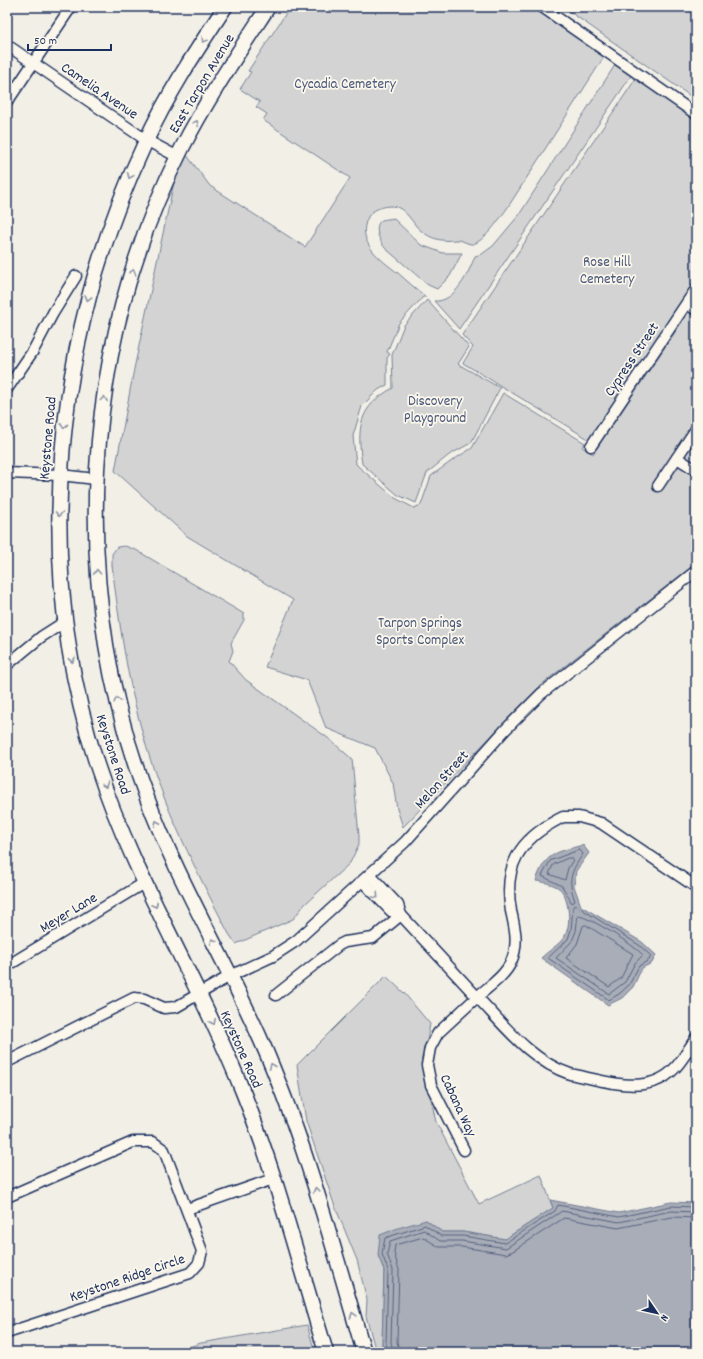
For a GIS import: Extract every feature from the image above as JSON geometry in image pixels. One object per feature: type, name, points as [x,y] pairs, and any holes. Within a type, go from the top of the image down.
[{"type":"main road","name":"East Tarpon Avenue","points":[[146,140],[174,89],[225,7]]},
{"type":"main road","name":"East Tarpon Avenue","points":[[178,157],[202,111],[268,7]]},
{"type":"main road","name":"Keystone Road","points":[[146,140],[124,189],[102,248],[81,323],[69,389],[60,475],[59,522],[66,621],[80,701],[97,765],[123,836],[144,883],[199,994],[242,1089],[258,1131],[326,1352]]},
{"type":"main road","name":"Keystone Road","points":[[178,157],[143,240],[129,284],[116,334],[105,389],[96,479],[95,528],[98,584],[105,641],[116,695],[129,745],[147,798],[169,850],[261,1039],[293,1120],[324,1216],[364,1352]]},
{"type":"street","points":[[7,102],[71,7]]},
{"type":"street","points":[[542,7],[696,114]]},
{"type":"street","name":"Camelia Avenue","points":[[7,45],[146,140],[178,157]]},
{"type":"street","points":[[7,389],[33,351],[53,312],[76,276]]},
{"type":"street","name":"Cypress Street","points":[[591,446],[696,289]]},
{"type":"street","points":[[658,486],[696,429]]},
{"type":"street","points":[[677,458],[696,470]]},
{"type":"street","points":[[7,473],[60,475],[96,479]]},
{"type":"street","name":"Melon Street","points":[[7,1062],[134,998],[141,998],[164,1008],[171,1008],[230,976],[261,962],[292,944],[409,838],[505,730],[536,698],[563,675],[696,571]]},
{"type":"street","points":[[7,665],[41,637],[66,621]]},
{"type":"street","name":"Cabana Way","points":[[464,1150],[431,1085],[426,1065],[430,1048],[438,1033],[508,967],[514,953],[517,939],[509,885],[512,863],[534,837],[559,819],[567,817],[579,817],[601,823],[696,887]]},
{"type":"street","points":[[366,878],[398,905],[401,915],[528,1050],[561,1071],[570,1074],[635,1085],[652,1083],[667,1075],[675,1068],[696,1038]]},
{"type":"street","name":"Meyer Lane","points":[[7,966],[144,883]]},
{"type":"street","points":[[276,995],[338,945],[345,942],[373,938],[401,915]]},
{"type":"street","name":"Keystone Ridge Circle","points":[[7,1197],[133,1142],[147,1141],[159,1144],[164,1150],[202,1251],[201,1260],[195,1269],[177,1277],[7,1333]]},
{"type":"street","points":[[187,1209],[273,1179]]},
{"type":"shaded area","points":[[566,15],[696,106],[696,107],[569,19]]},
{"type":"green space","name":"Tarpon Springs Sports Complex","points":[[290,7],[532,7],[604,57],[508,207],[492,228],[478,242],[471,244],[460,240],[439,240],[434,238],[425,234],[403,211],[392,206],[378,208],[368,217],[365,226],[365,234],[367,242],[372,250],[426,297],[423,297],[399,323],[387,352],[390,354],[387,358],[387,385],[378,390],[362,406],[353,436],[356,464],[395,498],[414,508],[421,505],[431,476],[472,448],[503,393],[585,443],[582,447],[593,454],[696,301],[696,563],[542,684],[403,827],[397,809],[393,783],[375,748],[326,728],[307,680],[265,667],[293,600],[187,536],[115,471],[134,369],[174,182],[186,154],[210,186],[305,247],[350,178],[263,120],[267,114],[256,107],[260,102],[240,89],[251,72],[248,71]]},
{"type":"green space","points":[[563,7],[696,7],[696,100]]},
{"type":"green space","points":[[615,65],[631,76],[459,329],[434,301],[442,300],[455,292],[465,278],[475,256],[482,254],[493,246],[519,215]]},
{"type":"green space","name":"Rose Hill Cemetery","points":[[637,77],[696,120],[696,286],[590,440],[463,363],[473,347],[462,335]]},
{"type":"green space","points":[[393,218],[421,245],[443,253],[462,253],[450,276],[437,289],[428,285],[383,245],[377,230],[379,223],[382,220]]},
{"type":"green space","name":"Discovery Playground","points":[[427,300],[469,347],[458,364],[500,388],[471,443],[449,455],[427,473],[416,503],[398,495],[362,464],[360,451],[360,429],[366,411],[381,395],[393,388],[392,355],[404,325]]},
{"type":"green space","points":[[125,546],[136,550],[244,614],[244,620],[231,643],[233,651],[229,661],[246,680],[328,738],[352,759],[359,844],[350,863],[305,904],[293,919],[236,944],[229,934],[192,862],[170,812],[151,761],[137,714],[124,650],[112,565],[112,554],[117,547]]},
{"type":"green space","points":[[386,976],[404,993],[430,1024],[423,1063],[436,1122],[479,1204],[541,1175],[553,1208],[505,1239],[463,1232],[442,1232],[426,1220],[378,1255],[384,1270],[382,1345],[385,1352],[376,1352],[366,1316],[367,1300],[357,1260],[334,1204],[306,1121],[297,1065]]},
{"type":"green space","points":[[307,1325],[315,1352],[173,1352],[201,1343]]},
{"type":"water","points":[[583,845],[589,853],[576,871],[574,886],[581,906],[642,942],[656,955],[652,963],[642,968],[633,987],[622,998],[608,1005],[541,958],[564,937],[569,919],[566,899],[563,893],[558,887],[536,881],[539,872],[543,865],[553,855]]},
{"type":"water","points":[[550,1200],[619,1213],[671,1202],[696,1203],[696,1352],[385,1352],[382,1345],[384,1270],[378,1255],[380,1235],[426,1220],[442,1232],[463,1232],[505,1239],[553,1208]]},
{"type":"park label","name":"Cycadia Cemetery","points":[[345,83]]}]
